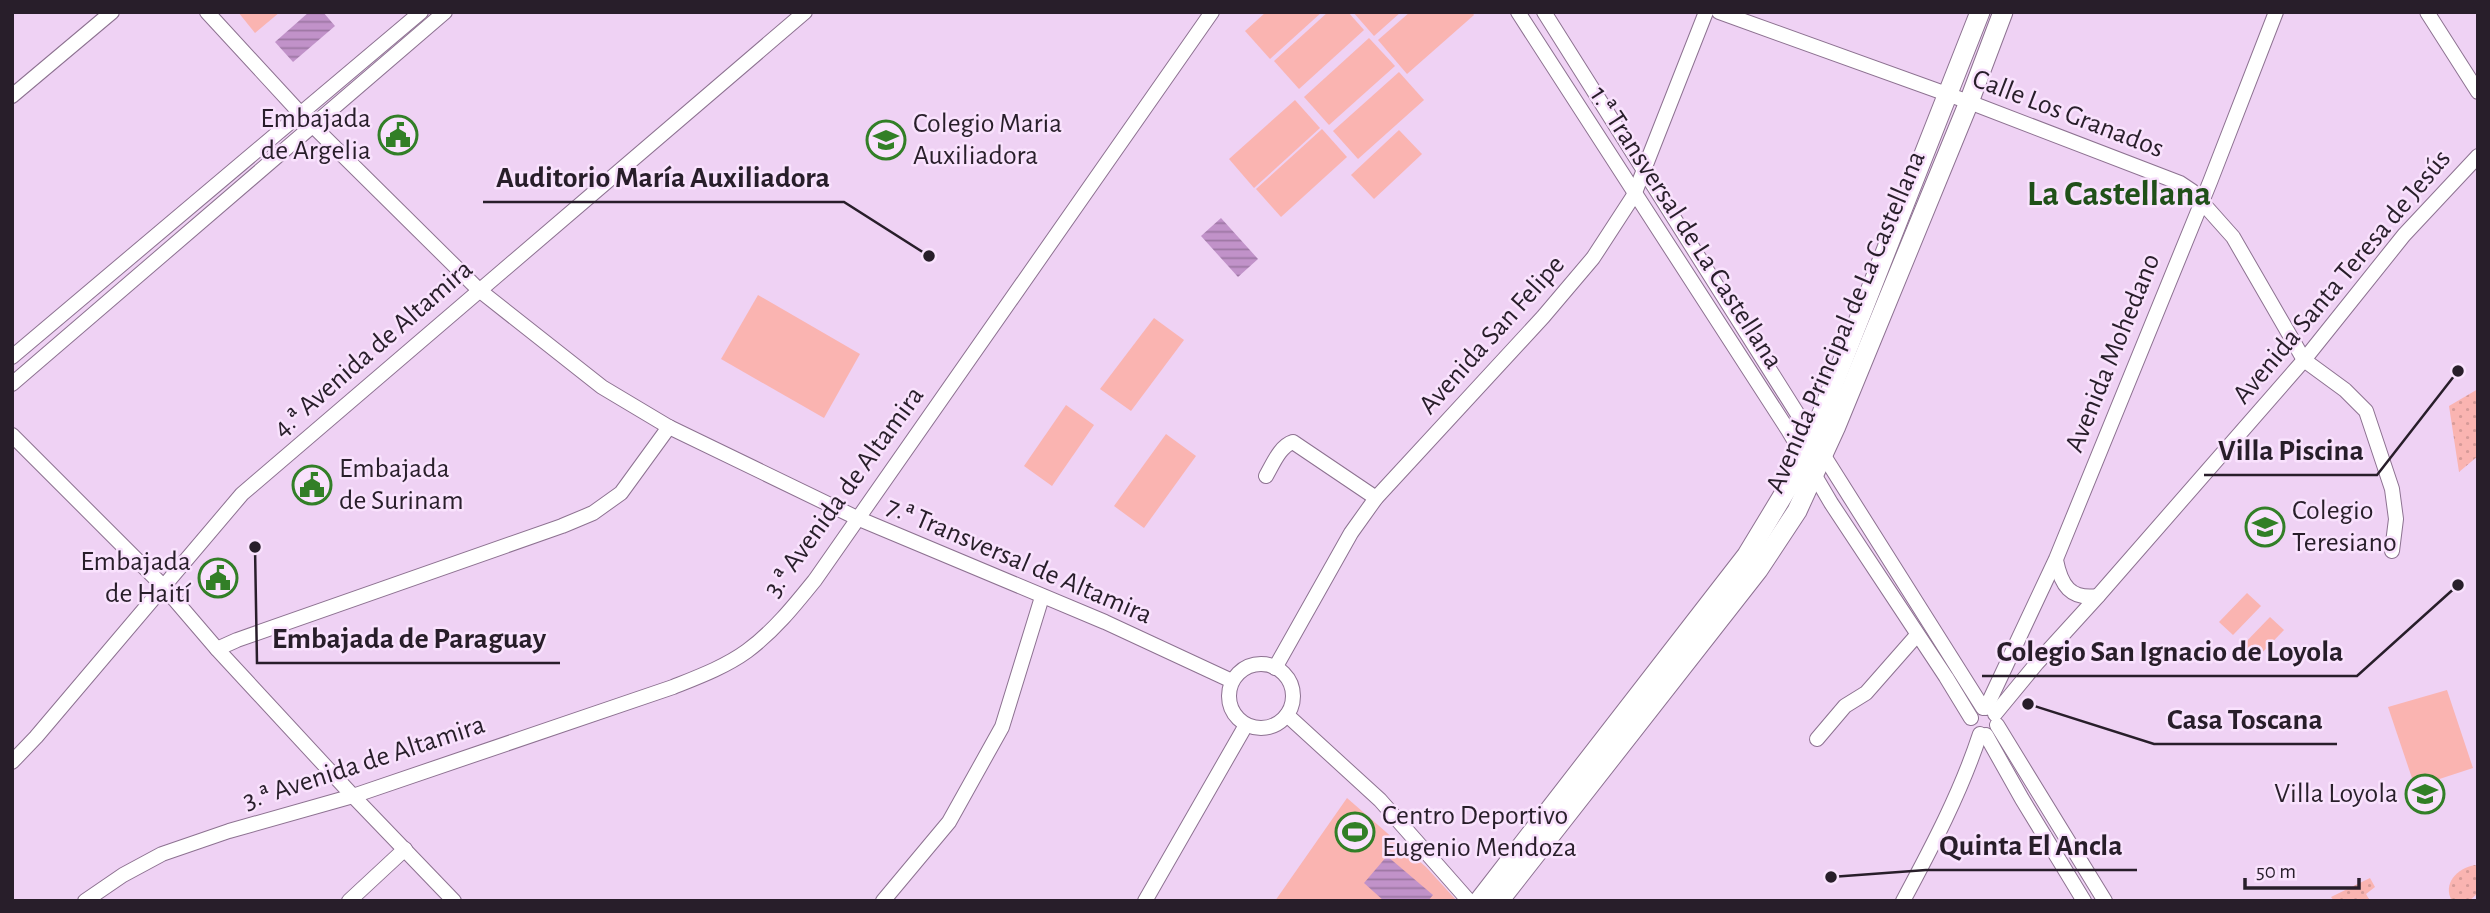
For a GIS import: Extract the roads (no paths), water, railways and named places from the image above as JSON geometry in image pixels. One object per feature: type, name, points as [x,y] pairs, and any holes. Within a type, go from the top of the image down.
[{"type":"street","points":[[12,96],[112,12]]},
{"type":"street","name":"7.ª Transversal de Altamira","points":[[206,12],[300,113],[479,290],[602,387],[669,426],[857,518],[1105,622],[1232,681]]},
{"type":"street","points":[[12,356],[421,12]]},
{"type":"street","points":[[12,384],[445,12]]},
{"type":"street","name":"4.ª Avenida de Altamira","points":[[12,762],[242,494],[805,12]]},
{"type":"street","points":[[1196,12],[1201,29]]},
{"type":"street","name":"3.ª Avenida de Altamira","points":[[85,901],[123,875],[162,854],[229,831],[353,796],[673,687],[719,668],[746,652],[780,624],[815,580],[1212,12]]},
{"type":"street","name":"1.ª Transversal de La Castellana","points":[[1518,12],[1634,195],[1988,721],[2105,901]]},
{"type":"street","name":"1.ª Transversal de La Castellana","points":[[1544,12],[1812,439]]},
{"type":"street","name":"Avenida San Felipe","points":[[1275,668],[1351,533],[1377,498],[1593,258],[1634,195],[1706,12]]},
{"type":"street","name":"Calle Los Granados","points":[[1719,12],[1948,94],[2180,183],[2193,191],[2233,237],[2304,360],[2345,390],[2366,411],[2392,489],[2396,519],[2392,551]]},
{"type":"street","name":"Avenida Principal de La Castellana","points":[[1479,901],[1747,555],[1814,463],[1812,439],[1980,12]]},
{"type":"street","name":"Avenida Principal de La Castellana","points":[[1499,901],[1758,570],[1797,511],[1814,463],[1969,102],[2003,12]]},
{"type":"street","name":"Avenida Mohedano","points":[[1903,901],[1972,760],[2056,559],[2276,12]]},
{"type":"street","points":[[2427,12],[2478,92]]},
{"type":"street","name":"Avenida Santa Teresa de Jesús","points":[[1988,721],[2304,360],[2404,235],[2478,156]]},
{"type":"street","points":[[217,649],[593,513],[621,493],[669,426]]},
{"type":"street","points":[[12,435],[163,586],[217,649],[454,901]]},
{"type":"street","points":[[1266,476],[1281,450],[1287,443],[1293,442],[1377,498]]},
{"type":"street","name":"1.ª Transversal de La Castellana","points":[[1814,463],[1917,635],[1971,718],[1971,726],[1988,721]]},
{"type":"street","points":[[2056,559],[2059,576],[2066,588],[2085,598],[2098,596]]},
{"type":"street","points":[[883,901],[949,822],[1002,727],[1042,597]]},
{"type":"street","points":[[1817,739],[1845,706],[1866,693],[1917,635]]},
{"type":"street","points":[[1261,664],[1275,668],[1282,672],[1291,685],[1293,700],[1287,715],[1269,728],[1246,726],[1230,706],[1229,689],[1232,681],[1248,667],[1261,664]]},
{"type":"street","points":[[1287,715],[1380,800],[1469,901]]},
{"type":"street","name":"1.ª Transversal de La Castellana","points":[[1988,721],[2022,799],[2084,901]]},
{"type":"street","points":[[1145,901],[1246,726]]},
{"type":"street","points":[[349,901],[404,849]]},
{"type":"place","name":"Embajada de Argelia","points":[[398,135]]},
{"type":"place","name":"Colegio Maria Auxiliadora","points":[[886,140]]},
{"type":"place","name":"Auditorio María Auxiliadora","points":[[929,256]]},
{"type":"place","name":"Villa Piscina","points":[[2458,371]]},
{"type":"place","name":"Embajada de Surinam","points":[[312,485]]},
{"type":"place","name":"Colegio Teresiano","points":[[2265,527]]},
{"type":"place","name":"Embajada de Paraguay","points":[[255,547]]},
{"type":"place","name":"Embajada de Haití","points":[[218,578]]},
{"type":"place","name":"Colegio San Ignacio de Loyola","points":[[2458,585]]},
{"type":"place","name":"Casa Toscana","points":[[2028,704]]},
{"type":"place","name":"Villa Loyola","points":[[2425,794]]},
{"type":"place","name":"Centro Deportivo Eugenio Mendoza","points":[[1355,832]]},
{"type":"place","name":"Quinta El Ancla","points":[[1831,877]]},
{"type":"district","name":"La Castellana","points":[[2119,194]]}]
